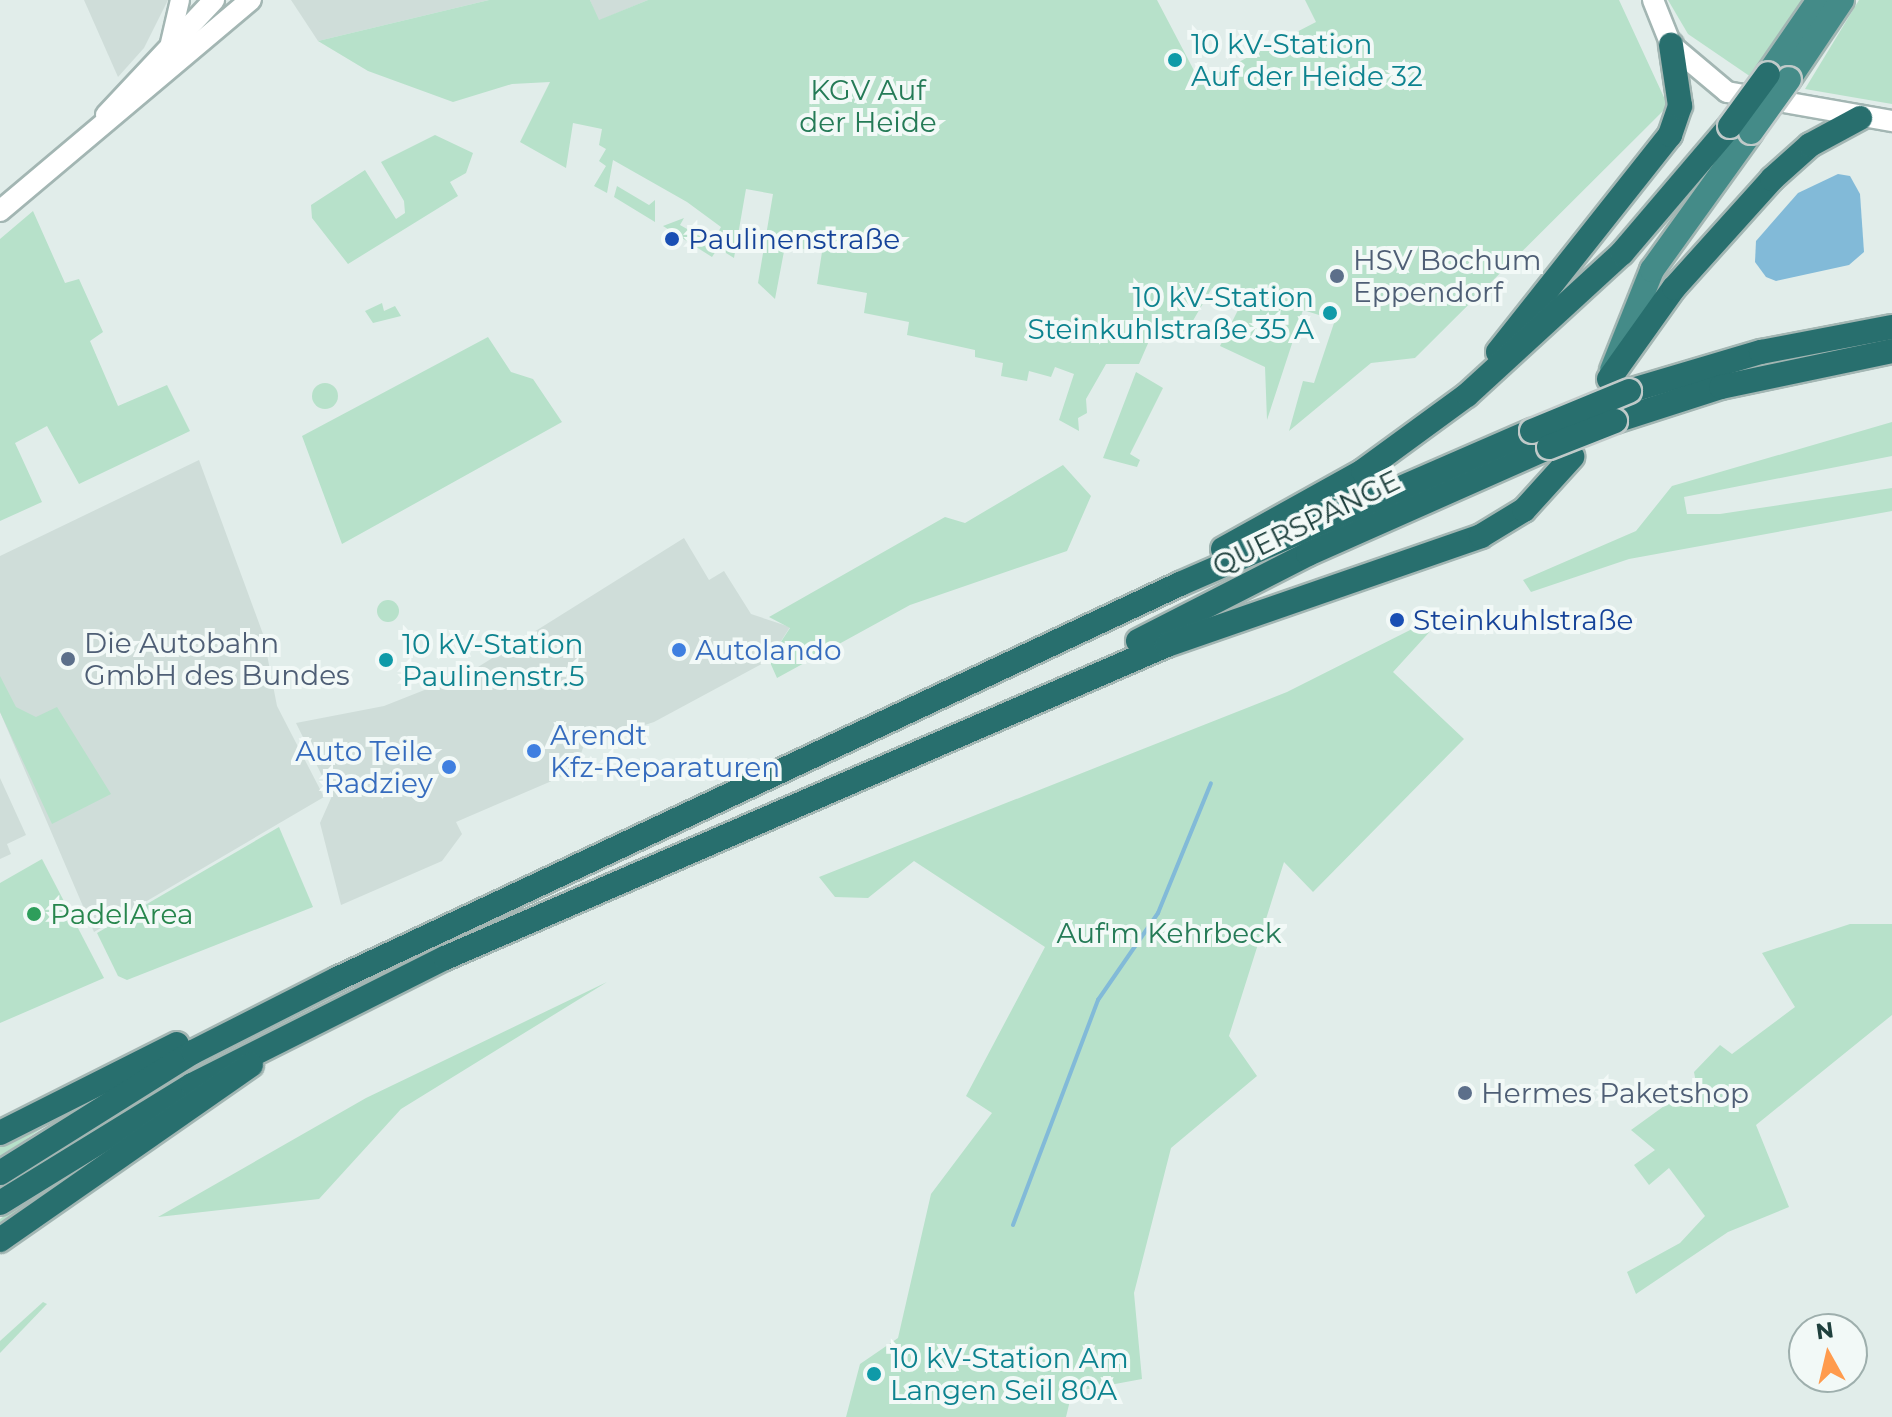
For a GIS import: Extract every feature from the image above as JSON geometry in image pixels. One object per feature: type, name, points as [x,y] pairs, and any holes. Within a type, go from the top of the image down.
[{"type":"highway","points":[[1779,77],[1819,0]]},
{"type":"highway","points":[[1619,385],[1652,270],[1741,129],[1842,0]]},
{"type":"highway","points":[[1389,454],[1511,339],[1590,228],[1660,151],[1680,106],[1671,45]]},
{"type":"highway","points":[[1619,385],[1674,288],[1772,179],[1810,145],[1860,118]]},
{"type":"highway","points":[[0,1173],[193,1052],[337,979],[848,741],[1178,579],[1389,454],[1581,294],[1741,129]]},
{"type":"highway","name":"QUERSPANGE","points":[[1188,626],[1540,439],[1619,385],[1761,352],[1892,327]]},
{"type":"highway","name":"QUERSPANGE","points":[[1178,579],[1540,439],[1615,421],[1721,387],[1892,351]]},
{"type":"highway","points":[[0,1203],[83,1147],[275,1040],[770,814],[808,805],[1188,626],[1481,536],[1524,510],[1572,457]]},
{"type":"highway","points":[[0,1133],[304,982],[337,979]]},
{"type":"highway","points":[[0,1240],[137,1140],[237,1079],[275,1040]]},
{"type":"main road","points":[[96,127],[170,43],[217,0],[246,4]]},
{"type":"main road","points":[[1653,0],[1671,45],[1727,92],[1860,118],[1892,121]]},
{"type":"main road","points":[[0,211],[96,127],[246,4]]},
{"type":"street","points":[[170,43],[180,0]]},
{"type":"shaded area","points":[[84,0],[168,0],[144,48],[118,77]]},
{"type":"shaded area","points":[[291,0],[489,0],[318,41]]},
{"type":"shaded area","points":[[590,0],[648,0],[598,21]]},
{"type":"shaded area","points":[[199,460],[263,634],[277,706],[324,797],[94,932],[0,712],[0,556]]},
{"type":"shaded area","points":[[684,538],[709,580],[724,571],[751,614],[790,627],[769,660],[654,722],[584,745],[575,771],[456,822],[462,834],[442,861],[341,905],[320,823],[332,796],[296,723],[384,706],[470,672]]},
{"type":"shaded area","points":[[0,778],[26,835],[7,844],[11,854],[0,859]]},
{"type":"green space","name":"KGV Auf der Heide","points":[[489,0],[590,0],[599,20],[648,0],[1157,0],[1200,82],[1316,22],[1305,0],[1619,0],[1668,106],[1415,358],[1371,363],[1289,431],[1303,381],[1314,383],[1335,320],[1303,310],[1267,420],[1265,367],[1220,346],[1242,302],[1212,288],[1184,336],[1156,325],[1139,364],[1106,364],[1086,399],[1087,413],[1078,418],[1079,431],[1059,420],[1074,374],[1055,367],[1051,377],[1029,371],[1027,381],[1001,376],[1003,363],[975,357],[975,350],[907,335],[909,322],[864,313],[867,293],[817,284],[822,252],[785,246],[775,299],[758,283],[773,194],[746,189],[734,258],[718,248],[712,257],[663,226],[684,218],[680,225],[712,243],[721,227],[687,202],[613,160],[607,193],[594,186],[606,166],[599,161],[606,149],[599,145],[602,129],[573,123],[566,168],[520,142],[550,82],[512,84],[453,102],[368,71],[318,41]]},
{"type":"green space","points":[[1668,0],[1803,0],[1751,77],[1688,34]]},
{"type":"green space","points":[[1859,0],[1892,0],[1892,104],[1805,89]]},
{"type":"green space","points":[[435,135],[473,153],[466,173],[450,182],[458,196],[348,264],[312,218],[311,205],[365,170],[396,219],[405,213],[404,201],[381,162]]},
{"type":"green space","points":[[617,186],[649,205],[655,200],[655,222],[614,197]]},
{"type":"green space","points":[[33,211],[65,283],[79,279],[103,332],[90,341],[118,406],[167,385],[190,431],[79,484],[47,426],[15,443],[42,502],[0,521],[0,239]]},
{"type":"green space","points":[[382,303],[384,311],[395,306],[401,316],[373,323],[365,311]]},
{"type":"green space","points":[[488,337],[511,372],[533,379],[562,422],[342,544],[302,436]]},
{"type":"green space","points":[[1136,372],[1163,388],[1130,454],[1140,460],[1137,467],[1103,458]]},
{"type":"green space","points":[[325,383],[334,387],[338,396],[334,405],[325,409],[316,405],[312,396],[316,387]]},
{"type":"green space","points":[[1892,422],[1892,456],[1684,497],[1687,514],[1720,514],[1892,488],[1892,511],[1629,559],[1531,592],[1523,580],[1636,531],[1672,486]]},
{"type":"green space","points":[[1063,465],[1091,496],[1067,551],[910,605],[777,678],[769,660],[790,628],[769,617],[945,517],[965,523]]},
{"type":"green space","points":[[388,600],[399,611],[388,622],[377,611]]},
{"type":"green space","name":"Auf'm Kehrbeck","points":[[1432,619],[1434,627],[1393,672],[1464,739],[1313,892],[1284,862],[1229,1036],[1257,1076],[1171,1148],[1134,1293],[1142,1379],[1072,1392],[1066,1417],[846,1417],[860,1364],[898,1338],[931,1194],[992,1113],[966,1096],[1045,947],[914,861],[868,898],[835,897],[819,877],[1287,692]]},
{"type":"green space","points":[[0,676],[16,707],[36,717],[57,707],[111,794],[52,824],[0,712]]},
{"type":"green space","points":[[279,827],[313,907],[127,980],[118,976],[97,933]]},
{"type":"green space","points":[[42,859],[104,978],[0,1023],[0,883]]},
{"type":"green space","points":[[1850,924],[1892,924],[1892,1015],[1756,1125],[1789,1207],[1728,1232],[1636,1294],[1627,1272],[1680,1243],[1705,1216],[1669,1168],[1649,1185],[1634,1165],[1655,1150],[1631,1130],[1696,1083],[1694,1072],[1720,1045],[1732,1054],[1795,1007],[1762,953]]},
{"type":"green space","points":[[607,982],[401,1109],[319,1199],[158,1217],[366,1098]]},
{"type":"green space","points":[[48,1115],[54,1120],[0,1157],[0,1144]]},
{"type":"green space","points":[[126,1140],[0,1232],[0,1219],[51,1181]]},
{"type":"green space","points":[[43,1302],[47,1304],[0,1353],[0,1341]]},
{"type":"water","points":[[1838,174],[1850,176],[1860,194],[1864,252],[1849,265],[1776,281],[1766,277],[1755,262],[1756,241],[1798,193]]},
{"type":"waterway","points":[[1013,1225],[1098,1000],[1158,913],[1211,783]]},
{"type":"place","name":"10 kV-Station Auf der Heide 32","points":[[1175,60]]},
{"type":"place","name":"Paulinenstraße","points":[[672,239]]},
{"type":"place","name":"HSV Bochum Eppendorf","points":[[1337,276]]},
{"type":"place","name":"10 kV-Station Steinkuhlstraße 35 A","points":[[1330,313]]},
{"type":"place","name":"Steinkuhlstraße","points":[[1397,620]]},
{"type":"place","name":"Autolando","points":[[679,650]]},
{"type":"place","name":"Die Autobahn GmbH des Bundes","points":[[68,659]]},
{"type":"place","name":"10 kV-Station Paulinenstr.5","points":[[386,660]]},
{"type":"place","name":"Arendt Kfz-Reparaturen","points":[[534,751]]},
{"type":"place","name":"Auto Teile Radziey","points":[[449,767]]},
{"type":"place","name":"PadelArea","points":[[34,914]]},
{"type":"place","name":"Hermes Paketshop","points":[[1465,1093]]},
{"type":"place","name":"10 kV-Station Am Langen Seil 80A","points":[[874,1374]]}]
